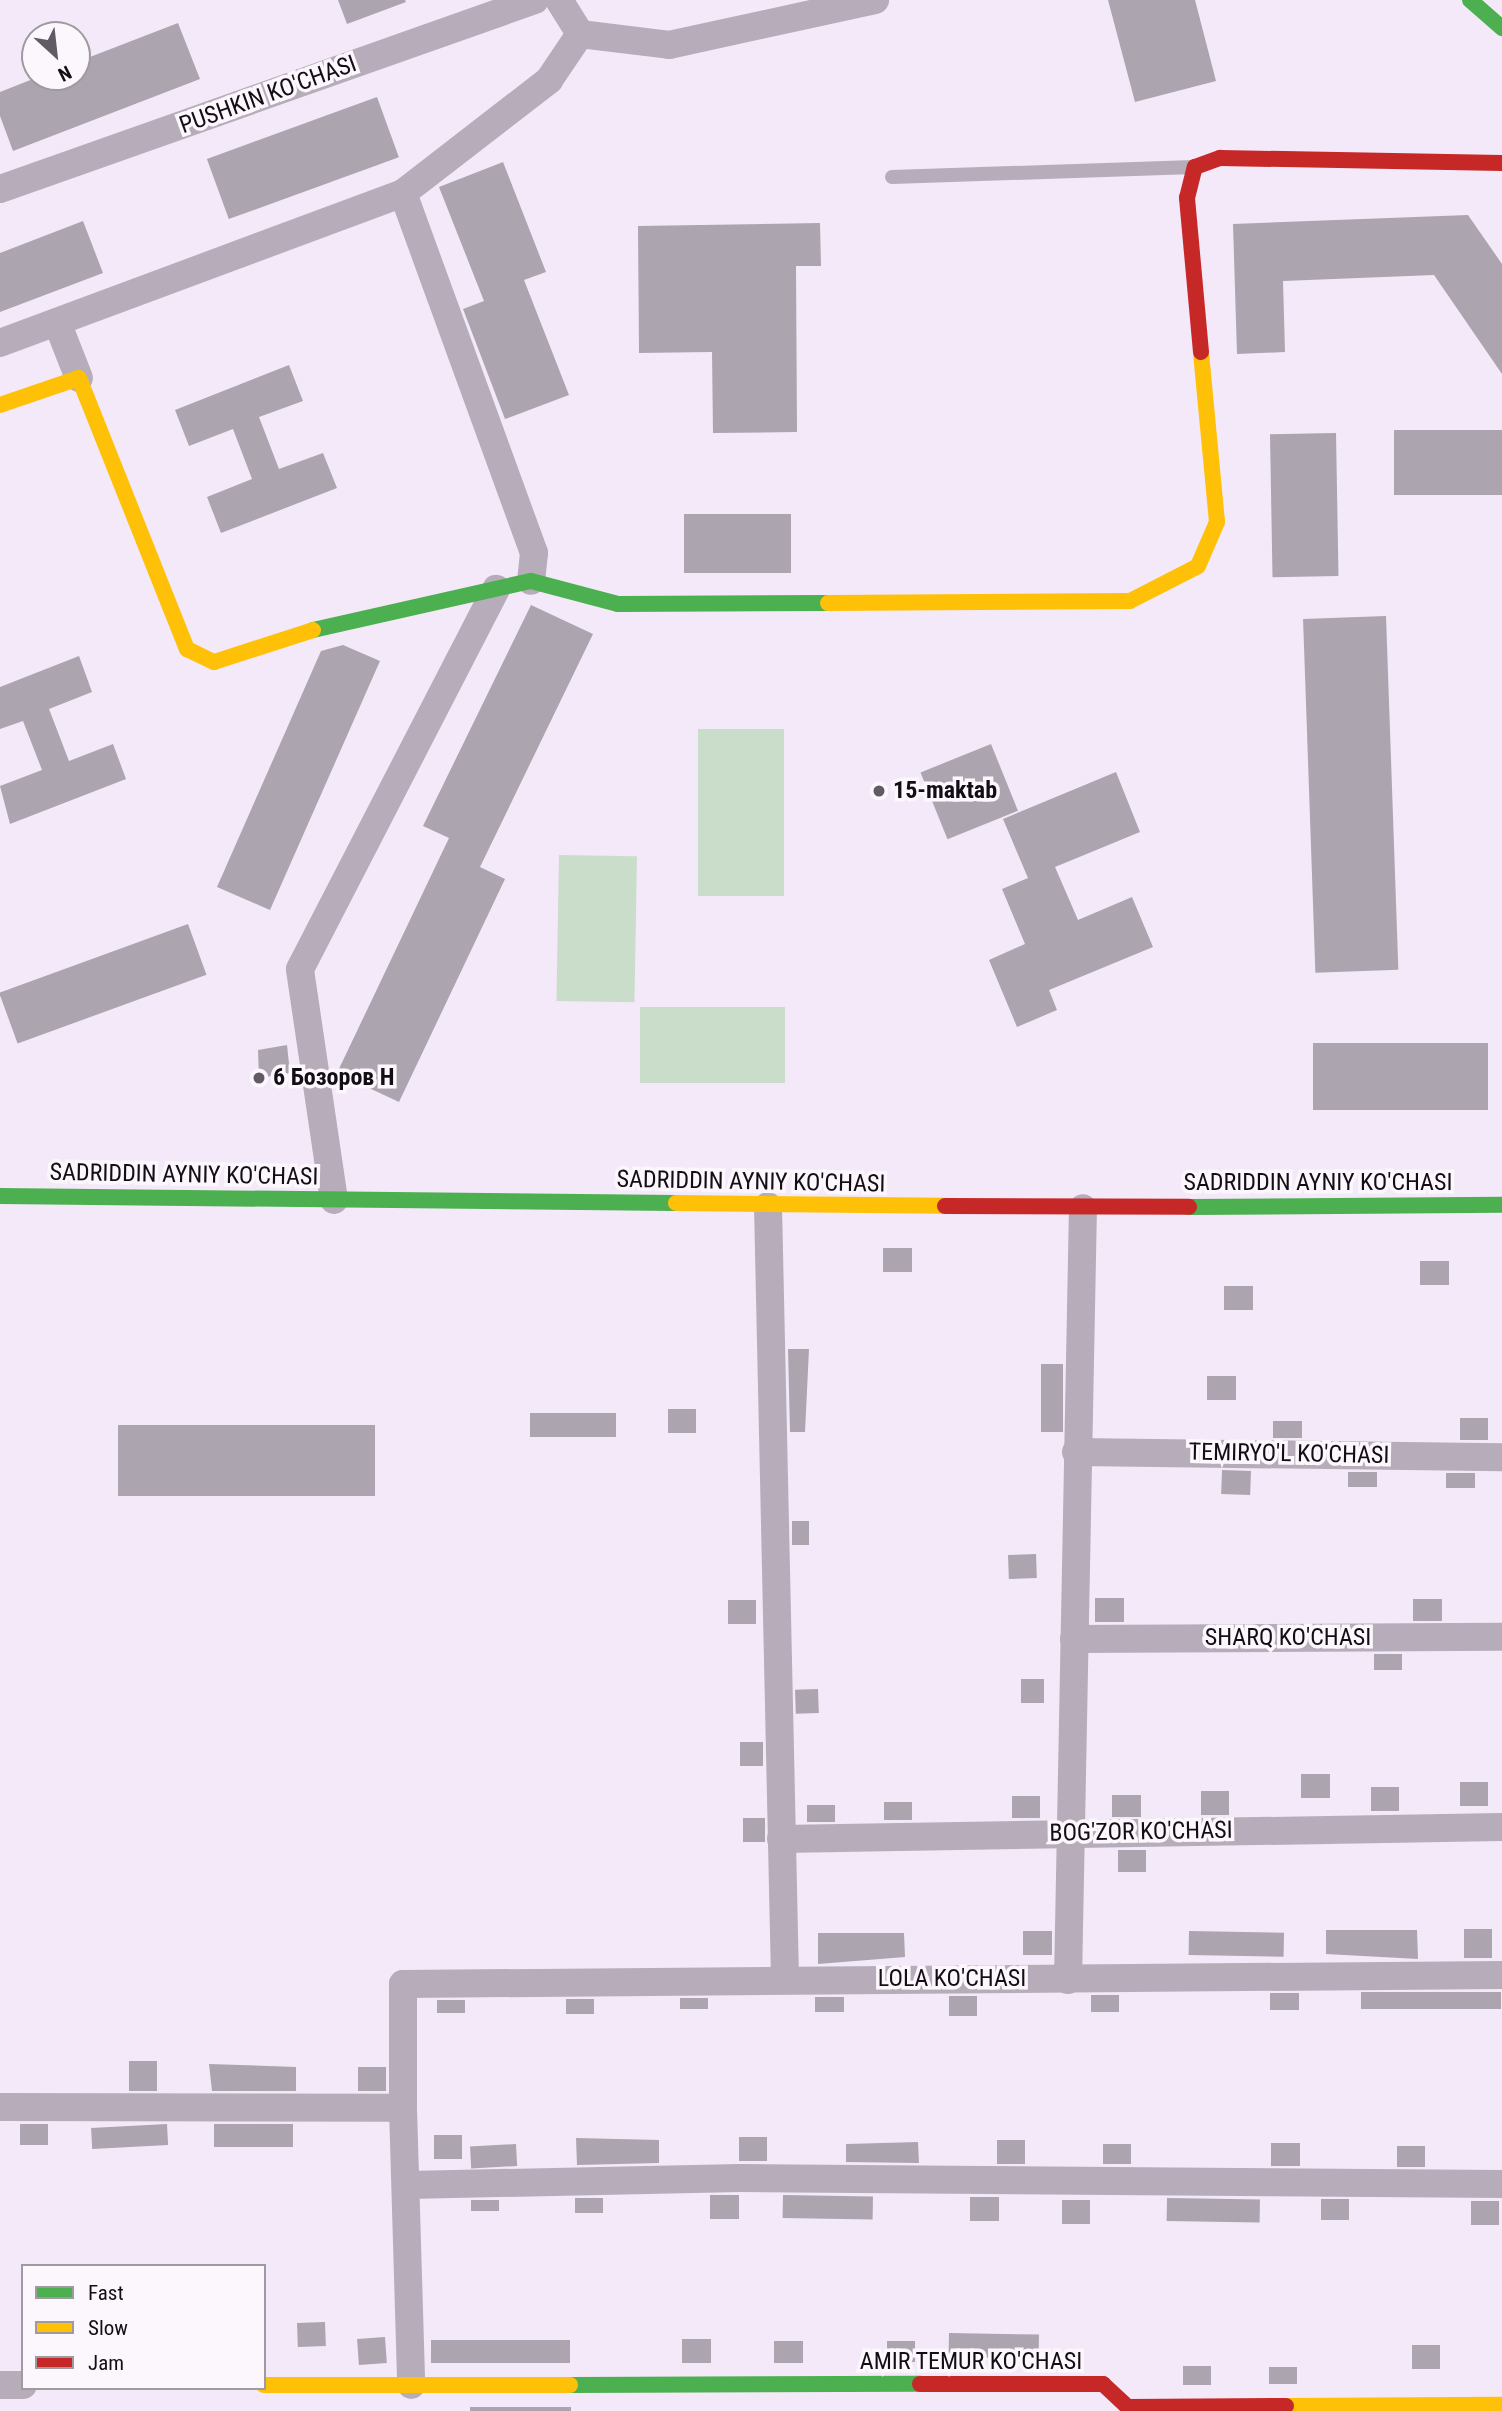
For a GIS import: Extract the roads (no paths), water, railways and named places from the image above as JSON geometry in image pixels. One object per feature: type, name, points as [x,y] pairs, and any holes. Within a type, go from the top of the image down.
[{"type":"street","name":"PUSHKIN KO'CHASI","points":[[0,190],[535,0]]},
{"type":"street","points":[[559,0],[580,34]]},
{"type":"street","points":[[580,34],[669,45],[876,0]]},
{"type":"street","points":[[1471,0],[1502,28]]},
{"type":"street","points":[[0,343],[403,193],[549,80],[580,34]]},
{"type":"street","points":[[57,322],[187,649],[214,662],[327,626],[531,582],[618,604],[1130,601],[1198,566],[1217,522],[1187,198],[1195,167],[1220,158],[1502,163]]},
{"type":"street","points":[[403,193],[534,553],[531,582]]},
{"type":"street","points":[[0,405],[79,378]]},
{"type":"street","points":[[334,1200],[300,969],[496,589]]},
{"type":"street","name":"SADRIDDIN AYNIY KO'CHASI","points":[[0,1196],[1083,1208],[1502,1205]]},
{"type":"street","points":[[768,1206],[785,1978]]},
{"type":"street","points":[[1068,1980],[1068,1833],[1083,1208]]},
{"type":"street","name":"TEMIRYO'L KO'CHASI","points":[[1076,1452],[1502,1457]]},
{"type":"street","name":"SHARQ KO'CHASI","points":[[1074,1639],[1502,1637]]},
{"type":"street","name":"BOG'ZOR KO'CHASI","points":[[781,1839],[1502,1827]]},
{"type":"street","name":"LOLA KO'CHASI","points":[[403,2108],[403,1984],[785,1978],[1068,1980],[1502,1975]]},
{"type":"street","points":[[0,2107],[403,2108],[425,2394]]},
{"type":"street","points":[[408,2185],[740,2178],[1502,2184]]},
{"type":"street","points":[[0,2385],[21,2385]]},
{"type":"street","name":"AMIR TEMUR KO'CHASI","points":[[266,2385],[425,2394],[1103,2385],[1128,2407],[1502,2405]]},
{"type":"lane","points":[[892,177],[1195,167]]},
{"type":"place","name":"15-maktab","points":[[879,791]]},
{"type":"place","name":"6 Бозоров Н","points":[[259,1078]]}]
